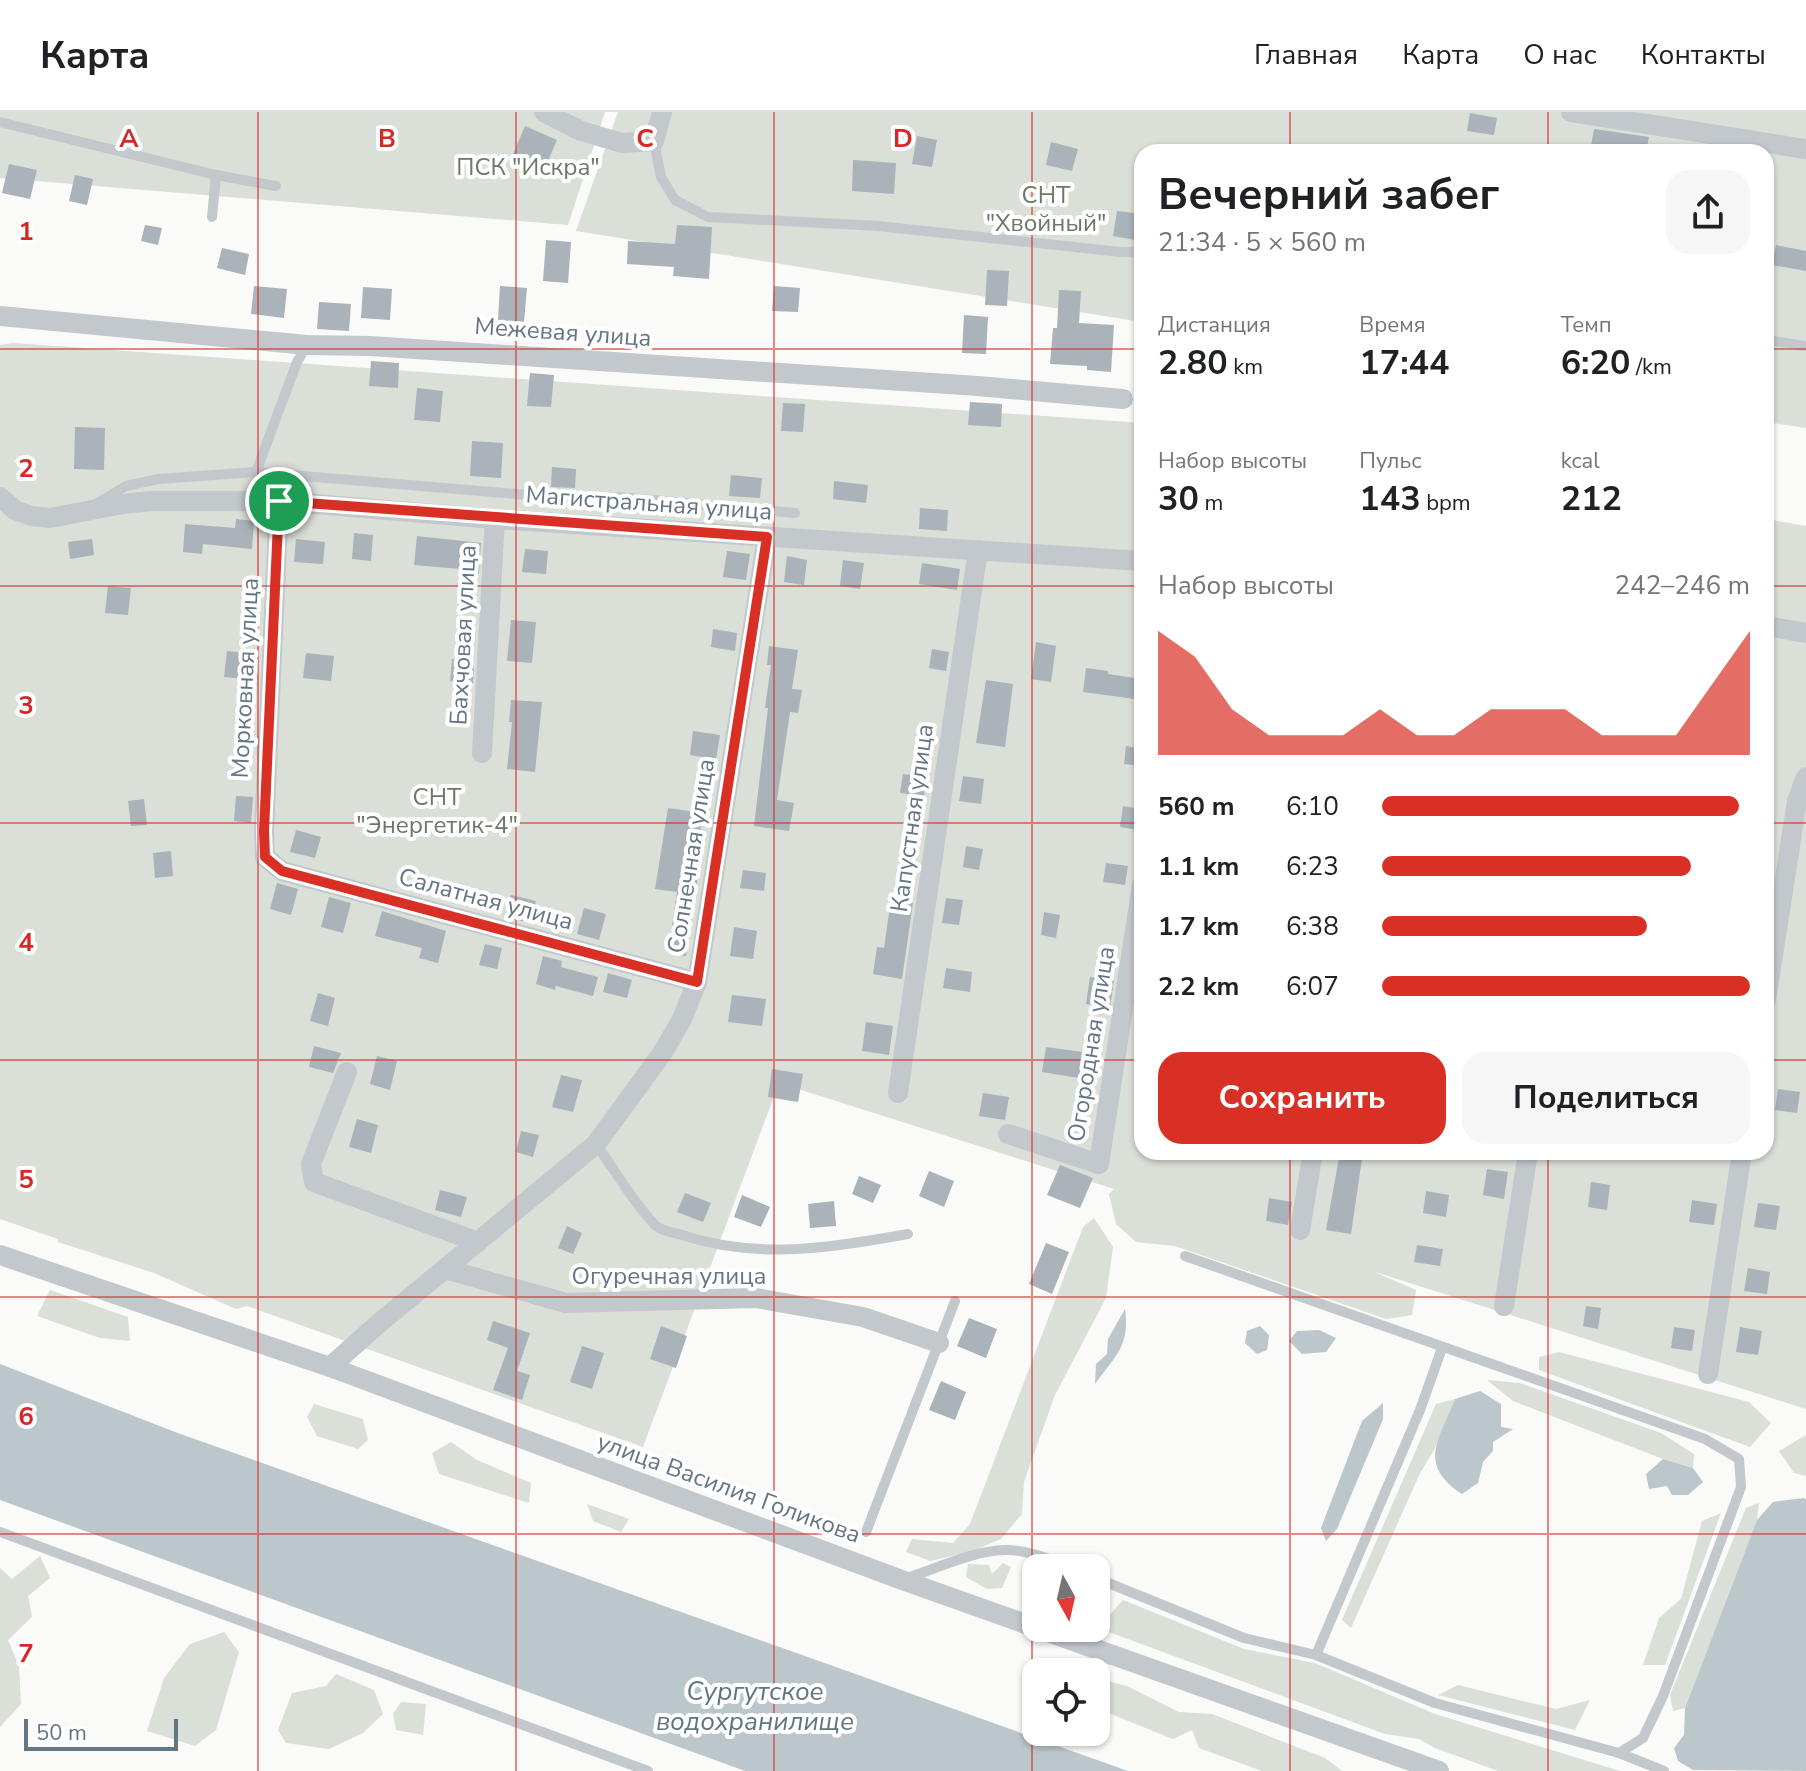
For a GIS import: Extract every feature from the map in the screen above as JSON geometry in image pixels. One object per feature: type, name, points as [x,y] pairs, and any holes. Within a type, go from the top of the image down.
[{"type":"street","points":[[544,112],[581,131],[622,143],[654,141],[662,112]]},
{"type":"street","points":[[1571,112],[1806,149]]},
{"type":"street","name":"Межевая улица","points":[[0,316],[307,345],[417,349],[978,386],[1123,399]]},
{"type":"street","name":"Магистральная улица","points":[[0,497],[15,510],[50,518],[152,501],[279,501],[495,519],[1134,560]]},
{"type":"street","name":"Морковная улица","points":[[265,857],[279,501]]},
{"type":"street","name":"Бахчовая улица","points":[[482,753],[495,519]]},
{"type":"street","name":"Солнечная улица","points":[[330,1367],[596,1144],[663,1052],[682,1019],[697,982],[767,537]]},
{"type":"street","name":"Капустная улица","points":[[898,1093],[978,550]]},
{"type":"street","points":[[1774,627],[1806,633]]},
{"type":"street","points":[[1774,949],[1797,801],[1806,777]]},
{"type":"street","name":"Салатная улица","points":[[265,857],[282,871],[697,982]]},
{"type":"street","name":"Огородная улица","points":[[1008,1134],[1099,1164],[1134,937]]},
{"type":"street","points":[[347,1072],[311,1164],[314,1182],[478,1242]]},
{"type":"street","points":[[1300,1230],[1312,1160]]},
{"type":"street","points":[[1504,1306],[1527,1160]]},
{"type":"street","points":[[1708,1374],[1741,1160]]},
{"type":"street","name":"улица Василия Голикова","points":[[0,1255],[330,1367],[902,1580],[1439,1771]]},
{"type":"street","name":"Огуречная улица","points":[[445,1269],[566,1303],[756,1298],[863,1317],[939,1343]]},
{"type":"lane","points":[[0,122],[216,175],[276,186]]},
{"type":"lane","points":[[654,141],[661,177],[675,200],[708,217],[878,226],[1134,252]]},
{"type":"lane","points":[[212,217],[216,175]]},
{"type":"lane","points":[[1774,341],[1806,346]]},
{"type":"lane","points":[[256,472],[297,362],[307,345]]},
{"type":"lane","points":[[81,513],[126,486],[158,479],[256,472],[576,499],[620,497],[795,513]]},
{"type":"lane","points":[[596,1144],[656,1227],[699,1241],[731,1248],[826,1249],[908,1234]]},
{"type":"lane","points":[[1185,1256],[1705,1439],[1739,1459],[1741,1487],[1663,1696],[1643,1738],[1619,1753]]},
{"type":"lane","points":[[866,1532],[955,1301]]},
{"type":"lane","points":[[1316,1655],[1420,1410],[1442,1348]]},
{"type":"lane","points":[[0,1532],[648,1771]]},
{"type":"lane","points":[[902,1580],[970,1557],[1006,1550],[1024,1554]]},
{"type":"lane","points":[[1110,1584],[1244,1638],[1316,1655],[1435,1703],[1619,1753],[1664,1771]]},
{"type":"green space","name":"ПСК \"Искра\"","points":[[0,112],[605,112],[568,225],[0,178]]},
{"type":"green space","name":"СНТ \"Хвойный\"","points":[[618,112],[1806,112],[1806,428],[1774,423],[1774,144],[1134,144],[1134,321],[576,231]]},
{"type":"green space","name":"СНТ \"Энергетик-4\"","points":[[13,343],[1134,422],[1134,1160],[1774,1160],[1774,520],[1806,526],[1806,1409],[1372,1271],[1416,1290],[1412,1315],[1386,1319],[1175,1246],[1136,1242],[1116,1224],[1109,1194],[1114,1189],[779,1083],[643,1447],[247,1306],[236,1309],[154,1273],[58,1242],[58,1239],[0,1219],[0,345]]},
{"type":"green space","points":[[1094,1218],[1113,1247],[1106,1298],[1055,1395],[1024,1482],[1022,1514],[1001,1539],[970,1552],[930,1561],[906,1552],[912,1539],[953,1543],[970,1524],[1083,1227]]},
{"type":"green space","points":[[50,1290],[128,1317],[130,1341],[100,1338],[37,1316]]},
{"type":"green space","points":[[1559,1352],[1749,1402],[1771,1423],[1750,1447],[1539,1370],[1539,1357]]},
{"type":"green space","points":[[1487,1380],[1520,1383],[1661,1433],[1694,1454],[1693,1468],[1513,1401]]},
{"type":"green space","points":[[1455,1399],[1351,1628],[1342,1620],[1436,1404]]},
{"type":"green space","points":[[314,1404],[363,1419],[368,1440],[358,1449],[317,1436],[307,1417]]},
{"type":"green space","points":[[1806,1435],[1806,1476],[1794,1473],[1779,1451]]},
{"type":"green space","points":[[451,1442],[477,1460],[531,1483],[529,1503],[439,1474],[432,1453]]},
{"type":"green space","points":[[1759,1503],[1757,1520],[1685,1708],[1673,1711],[1670,1695],[1746,1508]]},
{"type":"green space","points":[[587,1504],[629,1519],[621,1532],[593,1521]]},
{"type":"green space","points":[[1721,1513],[1665,1665],[1643,1665],[1659,1618],[1681,1599],[1702,1521]]},
{"type":"green space","points":[[40,1556],[50,1578],[28,1596],[32,1617],[8,1640],[19,1666],[21,1704],[0,1727],[0,1568],[12,1579]]},
{"type":"green space","points":[[1003,1563],[1011,1567],[1002,1588],[987,1589],[966,1577],[968,1564],[989,1565],[992,1574]]},
{"type":"green space","points":[[1123,1600],[1244,1649],[1315,1663],[1435,1714],[1620,1771],[1498,1771],[1419,1739],[1385,1734],[1110,1632],[1110,1615]]},
{"type":"green space","points":[[224,1632],[239,1652],[216,1730],[195,1746],[147,1731],[164,1678],[190,1644]]},
{"type":"green space","points":[[336,1674],[374,1690],[383,1714],[363,1733],[329,1749],[286,1743],[278,1730],[292,1693],[326,1686]]},
{"type":"green space","points":[[1110,1682],[1127,1686],[1179,1712],[1212,1714],[1325,1758],[1342,1771],[1262,1771],[1199,1748],[1192,1730],[1173,1739],[1110,1714]]},
{"type":"green space","points":[[1458,1685],[1556,1709],[1590,1700],[1575,1730],[1438,1695]]},
{"type":"green space","points":[[401,1702],[426,1704],[423,1735],[396,1730],[393,1714]]},
{"type":"water","points":[[1125,1309],[1125,1332],[1120,1350],[1095,1384],[1096,1364],[1107,1354],[1108,1339]]},
{"type":"water","points":[[1260,1326],[1269,1335],[1267,1350],[1257,1354],[1245,1343],[1247,1331]]},
{"type":"water","points":[[1319,1330],[1336,1338],[1326,1352],[1302,1354],[1289,1341],[1297,1331]]},
{"type":"water","name":"Сургутское водохранилище","points":[[0,1364],[175,1432],[1022,1733],[1022,1746],[1058,1746],[1128,1771],[745,1771],[0,1500]]},
{"type":"water","points":[[1480,1391],[1501,1404],[1501,1427],[1513,1429],[1493,1442],[1493,1451],[1483,1462],[1478,1483],[1462,1494],[1440,1472],[1436,1462],[1438,1439],[1455,1399]]},
{"type":"water","points":[[1383,1403],[1383,1419],[1337,1529],[1326,1541],[1321,1528],[1362,1421]]},
{"type":"water","points":[[1663,1459],[1693,1468],[1703,1482],[1688,1495],[1672,1495],[1667,1486],[1649,1489],[1646,1474]]},
{"type":"water","points":[[1806,1499],[1806,1771],[1693,1770],[1678,1761],[1674,1748],[1684,1735],[1685,1708],[1757,1520],[1773,1502]]},
{"type":"building","points":[[1470,113],[1497,118],[1494,135],[1467,131]]},
{"type":"building","points":[[525,126],[557,140],[545,168],[513,154]]},
{"type":"building","points":[[1594,129],[1649,137],[1648,144],[1591,144]]},
{"type":"building","points":[[917,136],[937,140],[932,167],[912,164]]},
{"type":"building","points":[[1051,142],[1078,149],[1072,171],[1046,165]]},
{"type":"building","points":[[853,160],[896,163],[894,194],[852,191]]},
{"type":"building","points":[[9,164],[37,170],[30,199],[2,193]]},
{"type":"building","points":[[75,175],[93,179],[87,205],[69,201]]},
{"type":"building","points":[[1117,211],[1134,213],[1134,240],[1113,236]]},
{"type":"building","points":[[145,225],[162,228],[158,245],[141,241]]},
{"type":"building","points":[[677,225],[712,227],[709,279],[673,276],[674,267],[627,264],[628,241],[675,244]]},
{"type":"building","points":[[546,240],[571,242],[568,283],[543,281]]},
{"type":"building","points":[[1776,245],[1806,251],[1806,271],[1774,265]]},
{"type":"building","points":[[222,248],[249,254],[245,275],[217,268]]},
{"type":"building","points":[[987,270],[1009,271],[1007,306],[985,305]]},
{"type":"building","points":[[254,286],[287,289],[284,318],[251,314]]},
{"type":"building","points":[[500,286],[527,288],[524,322],[498,320]]},
{"type":"building","points":[[774,286],[800,288],[798,312],[772,311]]},
{"type":"building","points":[[363,287],[392,289],[390,320],[361,318]]},
{"type":"building","points":[[1059,290],[1081,291],[1079,323],[1114,325],[1111,372],[1087,370],[1087,366],[1050,364],[1053,328],[1057,328]]},
{"type":"building","points":[[319,302],[351,304],[349,331],[317,329]]},
{"type":"building","points":[[964,315],[988,317],[986,354],[962,353]]},
{"type":"building","points":[[371,361],[399,363],[398,388],[369,386]]},
{"type":"building","points":[[530,373],[554,375],[551,407],[527,406]]},
{"type":"building","points":[[417,388],[443,391],[440,422],[414,420]]},
{"type":"building","points":[[970,402],[1002,404],[1001,427],[968,425]]},
{"type":"building","points":[[783,403],[805,404],[803,432],[781,431]]},
{"type":"building","points":[[75,427],[105,428],[104,470],[74,469]]},
{"type":"building","points":[[472,441],[503,443],[501,478],[470,476]]},
{"type":"building","points":[[552,467],[576,469],[575,488],[551,487]]},
{"type":"building","points":[[731,475],[762,478],[760,498],[729,496]]},
{"type":"building","points":[[834,481],[868,485],[866,503],[833,499]]},
{"type":"building","points":[[920,508],[948,510],[947,531],[919,529]]},
{"type":"building","points":[[236,519],[254,521],[252,549],[203,544],[202,554],[183,552],[185,524],[235,528]]},
{"type":"building","points":[[354,533],[373,535],[371,561],[352,559]]},
{"type":"building","points":[[417,536],[481,543],[479,574],[461,572],[461,569],[414,565]]},
{"type":"building","points":[[92,539],[94,555],[70,559],[68,542]]},
{"type":"building","points":[[296,539],[325,542],[323,564],[294,562]]},
{"type":"building","points":[[525,549],[548,551],[546,574],[522,572]]},
{"type":"building","points":[[727,551],[750,554],[746,580],[723,577]]},
{"type":"building","points":[[787,556],[807,560],[804,585],[784,582]]},
{"type":"building","points":[[843,560],[864,563],[860,589],[840,586]]},
{"type":"building","points":[[922,563],[960,569],[957,590],[919,584]]},
{"type":"building","points":[[108,586],[131,588],[128,615],[105,613]]},
{"type":"building","points":[[511,620],[536,622],[532,663],[507,661]]},
{"type":"building","points":[[713,629],[737,633],[735,651],[711,647]]},
{"type":"building","points":[[1036,642],[1056,646],[1051,682],[1031,679]]},
{"type":"building","points":[[769,646],[798,650],[792,689],[802,690],[798,713],[790,712],[777,800],[794,803],[789,831],[754,826],[768,708],[765,708],[771,665],[767,665]]},
{"type":"building","points":[[932,649],[949,652],[946,671],[929,668]]},
{"type":"building","points":[[227,651],[257,654],[255,680],[224,677]]},
{"type":"building","points":[[306,653],[334,656],[331,681],[303,678]]},
{"type":"building","points":[[452,659],[474,662],[473,683],[450,681]]},
{"type":"building","points":[[1086,668],[1134,678],[1134,699],[1083,692]]},
{"type":"building","points":[[986,680],[1013,684],[1005,747],[976,743]]},
{"type":"building","points":[[511,700],[542,702],[535,772],[507,769]]},
{"type":"building","points":[[693,731],[720,735],[716,759],[690,755]]},
{"type":"building","points":[[1126,746],[1134,748],[1134,765],[1124,764]]},
{"type":"building","points":[[903,774],[927,777],[924,796],[900,793]]},
{"type":"building","points":[[963,776],[984,779],[981,804],[959,801]]},
{"type":"building","points":[[236,796],[253,797],[251,823],[234,821]]},
{"type":"building","points":[[144,799],[147,825],[131,826],[128,801]]},
{"type":"building","points":[[1123,806],[1134,808],[1134,829],[1120,827]]},
{"type":"building","points":[[668,808],[703,813],[696,861],[700,862],[686,956],[668,953],[677,892],[655,889]]},
{"type":"building","points":[[296,830],[321,837],[315,858],[290,852]]},
{"type":"building","points":[[966,846],[983,849],[979,870],[963,867]]},
{"type":"building","points":[[171,851],[173,876],[155,878],[153,853]]},
{"type":"building","points":[[1106,863],[1128,866],[1125,885],[1103,882]]},
{"type":"building","points":[[743,870],[766,873],[764,891],[740,888]]},
{"type":"building","points":[[277,883],[298,889],[291,915],[270,909]]},
{"type":"building","points":[[511,895],[536,901],[530,923],[505,917]]},
{"type":"building","points":[[329,897],[351,903],[343,933],[321,927]]},
{"type":"building","points":[[946,898],[963,900],[959,925],[942,923]]},
{"type":"building","points":[[891,899],[913,903],[902,979],[873,974],[877,947],[884,948]]},
{"type":"building","points":[[584,908],[606,914],[599,940],[577,934]]},
{"type":"building","points":[[382,911],[446,931],[438,963],[419,958],[422,948],[375,936]]},
{"type":"building","points":[[1044,912],[1060,915],[1056,938],[1041,935]]},
{"type":"building","points":[[734,927],[757,931],[753,959],[730,956]]},
{"type":"building","points":[[485,944],[502,948],[497,969],[479,965]]},
{"type":"building","points":[[543,956],[562,961],[561,967],[598,977],[593,996],[536,984]]},
{"type":"building","points":[[946,968],[972,972],[970,992],[943,988]]},
{"type":"building","points":[[608,973],[632,980],[627,998],[603,992]]},
{"type":"building","points":[[1090,977],[1114,980],[1110,1008],[1086,1004]]},
{"type":"building","points":[[318,993],[335,998],[328,1026],[310,1021]]},
{"type":"building","points":[[732,995],[766,999],[762,1026],[728,1022]]},
{"type":"building","points":[[866,1022],[893,1026],[889,1055],[862,1051]]},
{"type":"building","points":[[314,1046],[341,1053],[333,1073],[309,1067]]},
{"type":"building","points":[[1046,1047],[1083,1052],[1079,1078],[1042,1072]]},
{"type":"building","points":[[377,1056],[397,1061],[390,1090],[370,1084]]},
{"type":"building","points":[[772,1069],[803,1074],[798,1102],[768,1097]]},
{"type":"building","points":[[561,1075],[582,1080],[573,1112],[552,1107]]},
{"type":"building","points":[[1778,1089],[1800,1092],[1797,1113],[1775,1110]]},
{"type":"building","points":[[983,1093],[1009,1097],[1005,1120],[979,1116]]},
{"type":"building","points":[[357,1119],[378,1125],[371,1153],[349,1147]]},
{"type":"building","points":[[521,1131],[539,1135],[533,1157],[516,1152]]},
{"type":"building","points":[[1339,1160],[1362,1160],[1351,1234],[1326,1230]]},
{"type":"building","points":[[1060,1165],[1093,1178],[1080,1208],[1047,1195]]},
{"type":"building","points":[[1487,1169],[1508,1172],[1504,1199],[1483,1195]]},
{"type":"building","points":[[929,1171],[954,1181],[944,1207],[919,1196]]},
{"type":"building","points":[[859,1176],[881,1185],[873,1203],[852,1194]]},
{"type":"building","points":[[1591,1182],[1610,1185],[1607,1210],[1588,1207]]},
{"type":"building","points":[[440,1190],[467,1197],[461,1217],[435,1210]]},
{"type":"building","points":[[1426,1191],[1449,1195],[1446,1217],[1423,1213]]},
{"type":"building","points":[[685,1193],[711,1203],[703,1222],[677,1212]]},
{"type":"building","points":[[742,1195],[770,1207],[761,1227],[734,1217]]},
{"type":"building","points":[[1269,1198],[1292,1202],[1288,1225],[1266,1221]]},
{"type":"building","points":[[1692,1200],[1717,1204],[1714,1225],[1689,1222]]},
{"type":"building","points":[[834,1201],[836,1226],[810,1228],[808,1204]]},
{"type":"building","points":[[1758,1203],[1780,1206],[1776,1230],[1754,1227]]},
{"type":"building","points":[[567,1226],[582,1233],[573,1254],[558,1248]]},
{"type":"building","points":[[1046,1243],[1069,1252],[1052,1294],[1029,1284]]},
{"type":"building","points":[[1417,1245],[1443,1249],[1440,1266],[1414,1262]]},
{"type":"building","points":[[1748,1268],[1770,1272],[1767,1294],[1744,1291]]},
{"type":"building","points":[[1586,1306],[1601,1308],[1598,1329],[1583,1326]]},
{"type":"building","points":[[969,1318],[997,1329],[986,1358],[957,1346]]},
{"type":"building","points":[[493,1321],[530,1333],[517,1371],[530,1375],[522,1400],[493,1390],[508,1348],[487,1340]]},
{"type":"building","points":[[661,1326],[687,1336],[676,1368],[650,1359]]},
{"type":"building","points":[[1674,1327],[1695,1330],[1692,1351],[1671,1348]]},
{"type":"building","points":[[1740,1327],[1762,1331],[1758,1355],[1736,1352]]},
{"type":"building","points":[[582,1346],[604,1353],[592,1389],[570,1382]]},
{"type":"building","points":[[941,1381],[966,1392],[955,1420],[929,1410]]},
{"type":"route","points":[[279,501],[767,537],[697,982],[282,871],[265,857],[279,501]]}]
